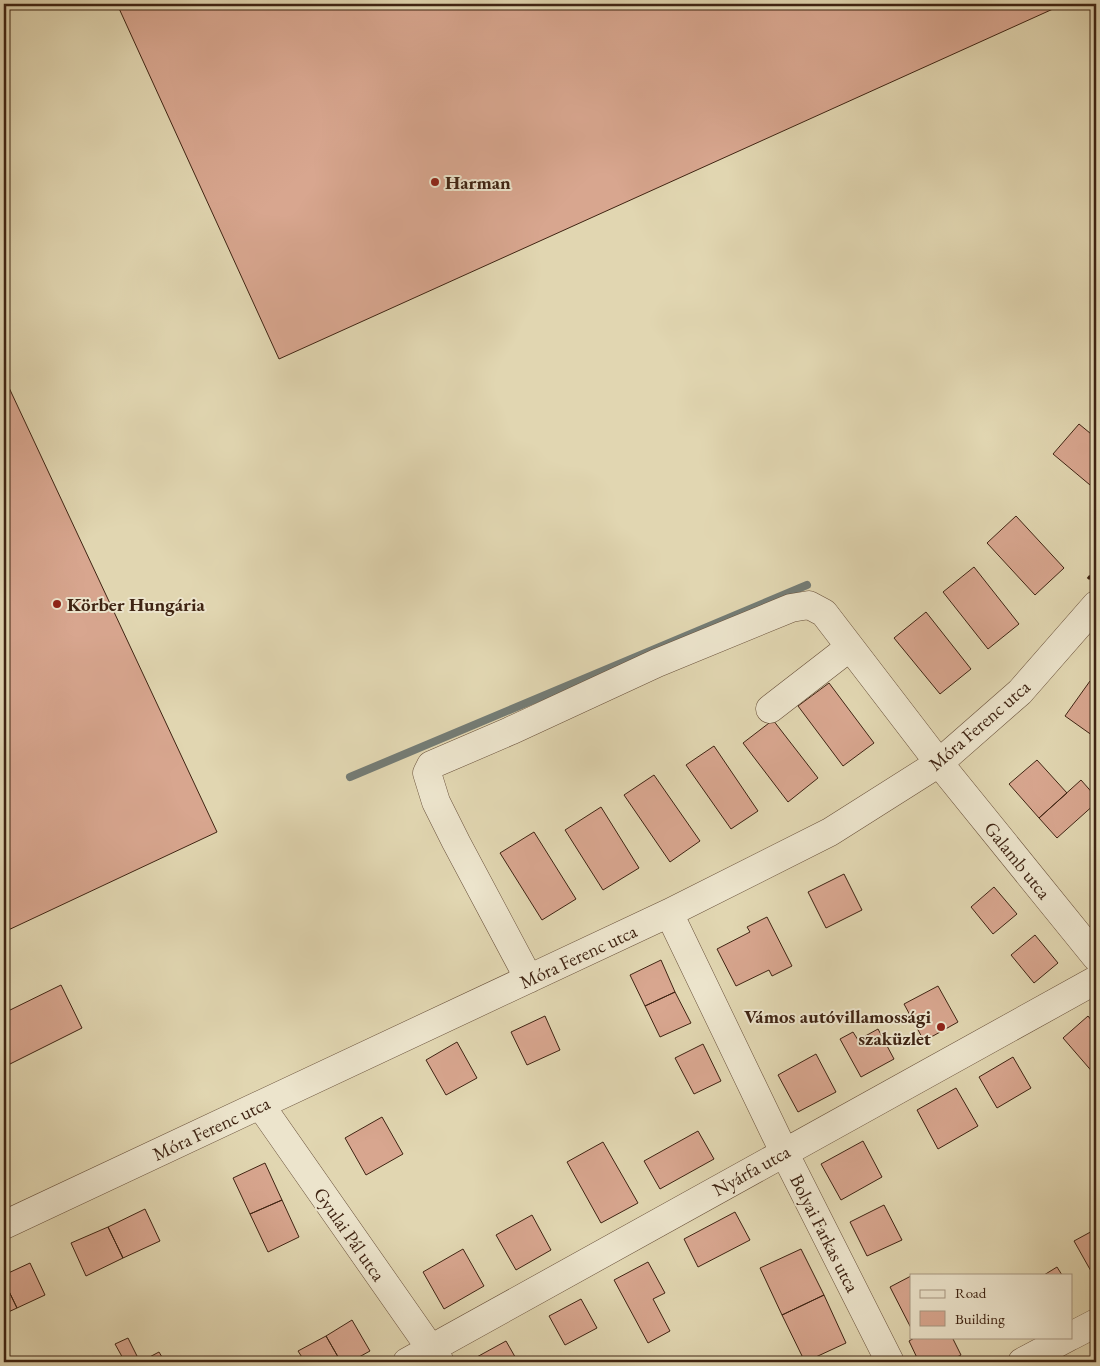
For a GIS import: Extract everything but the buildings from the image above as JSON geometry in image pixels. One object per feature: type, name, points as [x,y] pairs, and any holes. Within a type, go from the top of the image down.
[{"type":"street","name":"Móra Ferenc utca","points":[[4,1225],[529,980],[669,913],[830,832],[939,763],[1020,692],[1090,594]]},
{"type":"street","name":"Galamb utca","points":[[529,980],[436,802],[427,773],[430,765],[510,731],[657,663],[790,608],[809,605],[824,613],[939,763],[1096,957]]},
{"type":"street","points":[[770,709],[850,647]]},
{"type":"street","name":"Bolyai Farkas utca","points":[[669,913],[784,1152],[890,1362]]},
{"type":"street","name":"Nyárfa utca","points":[[407,1362],[435,1356],[784,1152],[1096,980]]},
{"type":"street","name":"Gyulai Pál utca","points":[[261,1106],[435,1356]]},
{"type":"street","points":[[1072,1336],[1096,1323]]},
{"type":"street","points":[[1022,1362],[1068,1338]]},
{"type":"path","points":[[1090,594],[1096,568]]},
{"type":"waterway","points":[[350,777],[807,585]]},
{"type":"place","name":"Harman","points":[[435,182]]},
{"type":"place","name":"Körber Hungária","points":[[57,604]]},
{"type":"place","name":"Vámos autóvillamossági szaküzlet","points":[[941,1027]]}]
